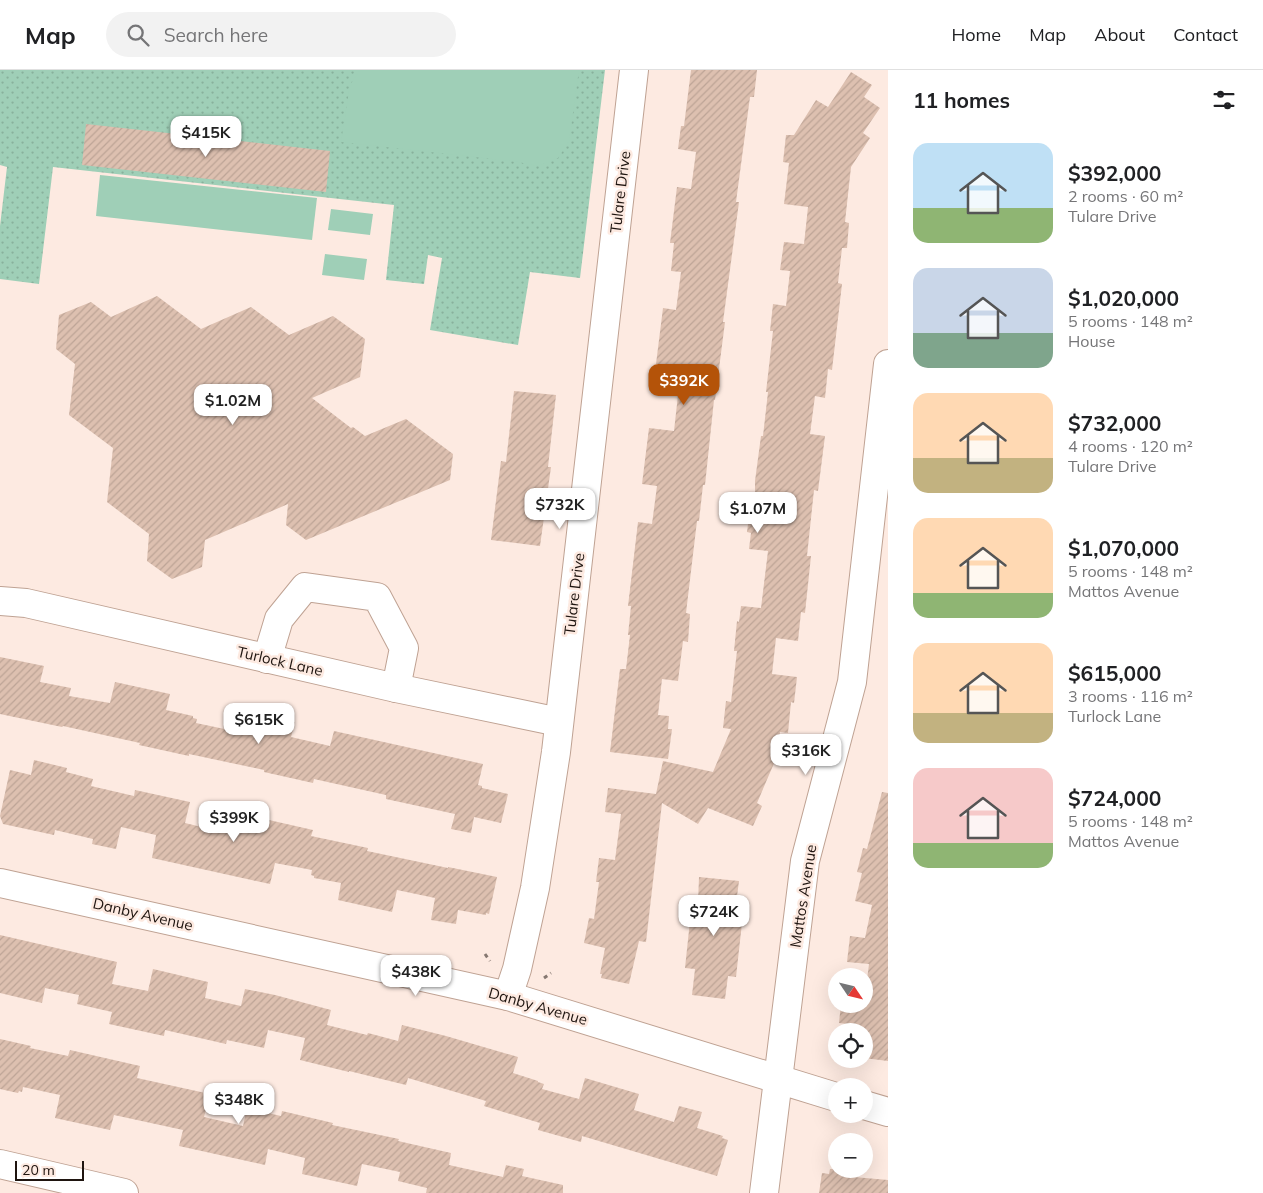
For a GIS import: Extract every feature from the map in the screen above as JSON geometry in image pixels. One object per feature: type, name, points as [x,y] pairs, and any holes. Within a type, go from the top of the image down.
[{"type":"street","name":"Tulare Drive","points":[[508,996],[517,969],[535,888],[559,722],[634,70]]},
{"type":"street","name":"Mattos Avenue","points":[[764,1193],[805,861],[852,682],[888,364]]},
{"type":"street","points":[[267,659],[279,619],[305,587],[377,597],[404,648],[396,688]]},
{"type":"street","name":"Turlock Lane","points":[[0,601],[26,603],[396,688],[559,722]]},
{"type":"street","name":"Danby Avenue","points":[[0,882],[508,996],[828,1094]]},
{"type":"street","points":[[873,1108],[888,1112]]},
{"type":"street","points":[[0,1164],[124,1193]]},
{"type":"path","points":[[485,954],[490,961]]},
{"type":"path","points":[[544,978],[551,973]]},
{"type":"green space","points":[[0,70],[605,70],[580,278],[530,272],[518,345],[430,330],[442,258],[428,255],[424,284],[386,280],[394,205],[53,167],[39,284],[0,279],[0,226],[7,167],[0,165]]},
{"type":"green space","points":[[360,70],[579,70],[569,141],[558,158],[538,166],[518,162],[341,142],[350,85]]},
{"type":"green space","points":[[100,175],[317,198],[312,240],[96,216]]},
{"type":"green space","points":[[331,209],[373,214],[370,235],[328,230]]},
{"type":"green space","points":[[325,254],[367,259],[364,280],[322,275]]},
{"type":"building","points":[[691,70],[757,70],[754,97],[750,97],[736,202],[739,202],[723,322],[725,322],[705,485],[703,485],[699,521],[697,521],[686,613],[690,614],[688,642],[683,641],[678,681],[662,679],[658,715],[669,716],[668,729],[672,729],[668,759],[610,752],[620,669],[626,669],[631,606],[628,606],[638,522],[652,524],[657,486],[642,484],[649,428],[674,431],[678,395],[656,392],[660,364],[656,364],[663,308],[676,310],[681,272],[671,271],[674,243],[670,243],[677,187],[691,189],[696,152],[678,149],[681,126],[684,126]]},
{"type":"building","points":[[851,72],[872,85],[864,97],[880,108],[863,133],[870,138],[851,167],[845,222],[849,223],[847,248],[842,248],[838,283],[842,284],[832,370],[828,369],[825,398],[815,396],[810,434],[825,436],[818,491],[814,490],[807,556],[811,556],[805,613],[801,612],[798,641],[776,638],[772,674],[797,677],[794,703],[791,702],[788,733],[780,732],[777,761],[775,761],[757,803],[762,806],[753,826],[708,808],[698,824],[662,803],[646,942],[639,941],[629,984],[601,978],[602,974],[600,974],[605,948],[584,943],[589,918],[594,919],[599,882],[596,882],[599,858],[615,860],[621,814],[605,812],[608,788],[656,794],[663,761],[713,772],[731,729],[723,728],[726,701],[731,702],[737,651],[734,651],[737,621],[739,622],[741,606],[761,608],[768,551],[749,549],[751,533],[747,532],[751,500],[755,501],[755,481],[761,436],[763,436],[773,331],[770,331],[773,304],[786,306],[790,271],[780,270],[784,242],[804,244],[808,207],[784,204],[789,163],[783,162],[786,135],[794,135],[816,100],[828,107]]},
{"type":"building","points":[[86,124],[330,151],[326,192],[82,165]]},
{"type":"building","points":[[157,296],[201,329],[251,307],[289,335],[333,316],[365,339],[360,377],[312,398],[351,428],[353,427],[365,436],[406,419],[453,454],[450,480],[306,540],[286,525],[288,504],[205,540],[202,567],[172,579],[147,561],[149,534],[107,502],[113,448],[69,415],[75,364],[56,349],[59,315],[91,302],[111,317]]},
{"type":"building","points":[[514,391],[556,395],[548,467],[551,467],[540,546],[491,540],[501,461],[506,462]]},
{"type":"building","points":[[0,657],[44,666],[40,682],[71,688],[69,696],[110,703],[115,682],[170,694],[166,710],[193,716],[193,718],[197,719],[196,723],[234,731],[239,710],[295,722],[291,737],[330,746],[334,731],[483,764],[478,785],[482,786],[482,788],[508,794],[501,823],[474,817],[471,833],[451,829],[455,814],[386,799],[386,795],[314,779],[313,783],[264,772],[264,770],[189,754],[189,756],[139,745],[140,743],[0,714]]},
{"type":"building","points":[[34,760],[67,768],[66,772],[93,779],[91,786],[134,796],[135,790],[190,802],[185,823],[218,831],[221,820],[267,830],[269,820],[313,830],[311,836],[368,848],[367,851],[497,877],[489,914],[458,910],[456,924],[431,920],[435,898],[397,890],[392,912],[338,900],[341,883],[314,878],[311,875],[312,870],[275,863],[270,884],[152,858],[156,835],[121,827],[116,849],[92,844],[93,839],[55,830],[54,835],[3,824],[0,816],[10,770],[31,775]]},
{"type":"building","points":[[882,792],[888,793],[888,1061],[873,1059],[873,1023],[839,1023],[840,1013],[873,1013],[873,968],[868,968],[869,964],[847,962],[850,936],[865,938],[872,905],[855,901],[862,873],[857,872],[863,848],[867,849]]},
{"type":"building","points":[[699,877],[739,881],[736,904],[744,905],[736,977],[728,976],[725,999],[692,995],[695,969],[685,968],[692,902],[698,903]]},
{"type":"building","points":[[0,935],[117,962],[112,984],[148,991],[153,969],[208,982],[205,998],[241,1006],[245,989],[275,995],[331,1010],[327,1025],[398,1041],[402,1025],[518,1057],[513,1073],[544,1084],[542,1089],[579,1099],[585,1078],[639,1094],[634,1110],[674,1122],[679,1106],[702,1112],[697,1128],[723,1136],[722,1138],[728,1140],[717,1176],[582,1136],[581,1142],[538,1130],[540,1123],[484,1106],[486,1101],[408,1078],[406,1085],[300,1060],[305,1038],[268,1030],[264,1048],[227,1040],[226,1044],[165,1030],[164,1036],[109,1024],[112,1012],[77,1004],[79,995],[45,988],[42,1003],[0,993]]},
{"type":"building","points":[[0,1039],[68,1056],[70,1050],[140,1066],[137,1078],[210,1094],[204,1117],[243,1126],[247,1108],[281,1116],[282,1111],[333,1123],[332,1125],[399,1139],[398,1141],[451,1153],[449,1165],[503,1177],[506,1165],[524,1169],[522,1176],[563,1185],[563,1193],[426,1193],[427,1188],[398,1181],[400,1172],[362,1164],[357,1186],[302,1174],[305,1158],[268,1149],[265,1165],[179,1146],[183,1130],[114,1115],[110,1130],[55,1118],[60,1095],[23,1087],[22,1092],[19,1091],[18,1093],[0,1089]]},
{"type":"building","points":[[822,1173],[828,1174],[828,1178],[888,1180],[888,1193],[819,1193]]}]
